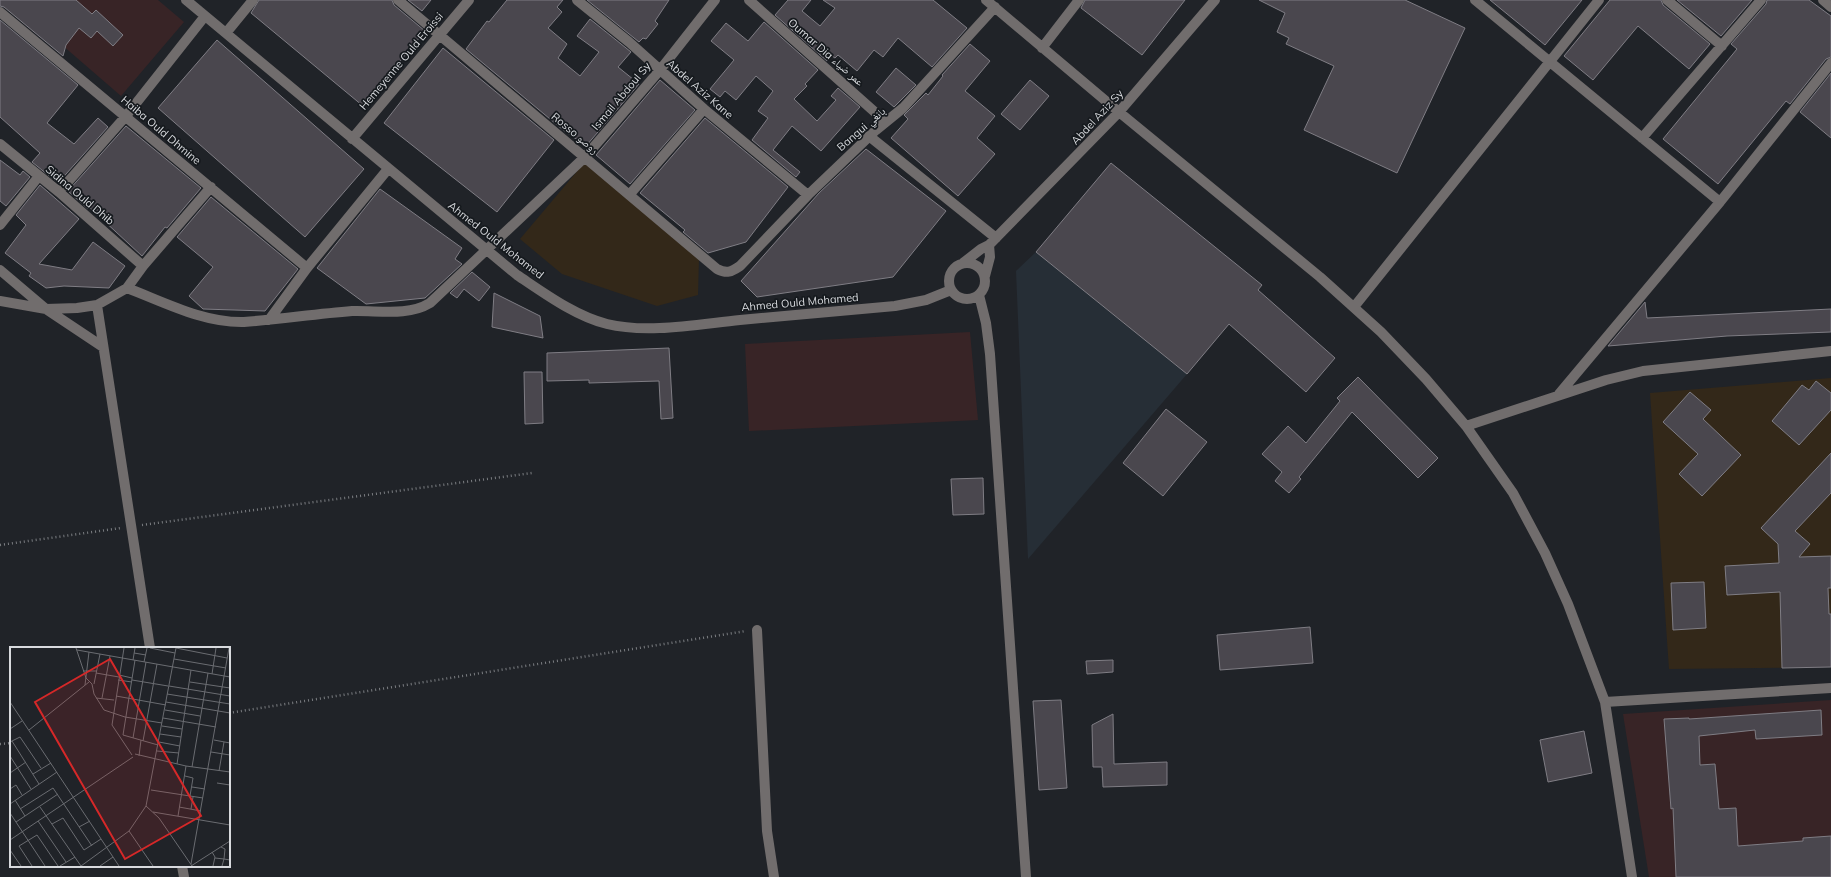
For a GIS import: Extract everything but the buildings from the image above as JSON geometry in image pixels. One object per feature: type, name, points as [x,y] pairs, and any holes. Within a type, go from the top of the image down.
[{"type":"street","points":[[226,33],[253,0]]},
{"type":"street","name":"Rosso روصو","points":[[398,0],[630,194],[717,269],[730,272],[740,266]]},
{"type":"street","name":"Hemeyenne Ould Eroissi","points":[[352,138],[469,0]]},
{"type":"street","name":"Abdel Aziz Kane","points":[[577,0],[629,42],[704,109],[808,195]]},
{"type":"street","name":"Ismail Abdoul Sy","points":[[126,288],[193,313],[227,322],[268,320],[352,311],[406,311],[417,309],[430,303],[586,157],[660,70],[715,0]]},
{"type":"street","name":"Oumar Dia عمر ضياء","points":[[749,0],[886,122]]},
{"type":"street","points":[[986,0],[1320,277],[1354,307],[1381,332],[1426,379],[1466,426],[1513,493],[1545,553],[1568,604],[1606,702],[1632,877]]},
{"type":"street","points":[[1042,48],[1079,0]]},
{"type":"street","name":"Abdel Aziz Sy","points":[[963,263],[980,249],[993,242],[1120,112],[1215,0]]},
{"type":"street","points":[[1475,0],[1720,202]]},
{"type":"street","points":[[1354,307],[1599,0]]},
{"type":"street","points":[[1667,0],[1722,46]]},
{"type":"street","points":[[1642,138],[1761,0]]},
{"type":"street","points":[[1823,0],[1831,7]]},
{"type":"street","name":"Ahmed Ould Mohamed","points":[[191,2],[205,16],[486,250],[517,274],[561,303],[600,321],[621,326],[646,328],[685,325],[894,306],[926,300],[951,290]]},
{"type":"street","name":"Bangui بانغي","points":[[740,266],[808,195],[869,136],[903,108],[995,7]]},
{"type":"street","name":"Haiba Ould Dhmine","points":[[0,12],[307,268]]},
{"type":"street","points":[[59,192],[126,116],[205,16]]},
{"type":"street","points":[[1560,394],[1720,202],[1831,63]]},
{"type":"street","points":[[630,194],[704,109]]},
{"type":"street","points":[[869,136],[993,242],[985,276],[985,286],[979,295],[967,300],[955,295],[948,284],[949,277],[956,266],[963,263],[974,264],[985,276]]},
{"type":"street","name":"Sidina Ould Dhib","points":[[0,144],[59,192],[143,266]]},
{"type":"street","points":[[268,320],[307,268],[388,169]]},
{"type":"street","points":[[0,225],[39,176]]},
{"type":"street","points":[[0,301],[46,309],[97,305],[126,288],[143,266],[211,188]]},
{"type":"street","points":[[0,270],[46,309],[103,347]]},
{"type":"street","points":[[979,295],[986,323],[990,354],[1026,877]]},
{"type":"street","points":[[97,305],[150,647]]},
{"type":"street","points":[[1466,426],[1560,394],[1606,380],[1643,371],[1831,350]]},
{"type":"street","points":[[757,630],[767,831],[774,877]]},
{"type":"street","points":[[1606,702],[1831,688]]},
{"type":"street","points":[[182,867],[184,877]]},
{"type":"path","points":[[0,545],[532,473]]},
{"type":"path","points":[[230,713],[757,630]]},
{"type":"path","points":[[0,744],[10,743]]},
{"type":"shaded area","points":[[10,0],[158,0],[184,22],[121,96]]},
{"type":"shaded area","points":[[585,162],[699,258],[698,295],[657,306],[562,274],[520,239]]},
{"type":"shaded area","points":[[1036,252],[1187,374],[1028,559],[1016,271]]},
{"type":"shaded area","points":[[970,332],[978,420],[749,431],[745,344]]},
{"type":"shaded area","points":[[1831,378],[1831,667],[1669,669],[1650,393]]},
{"type":"shaded area","points":[[1831,700],[1831,877],[1649,877],[1623,714]]}]
